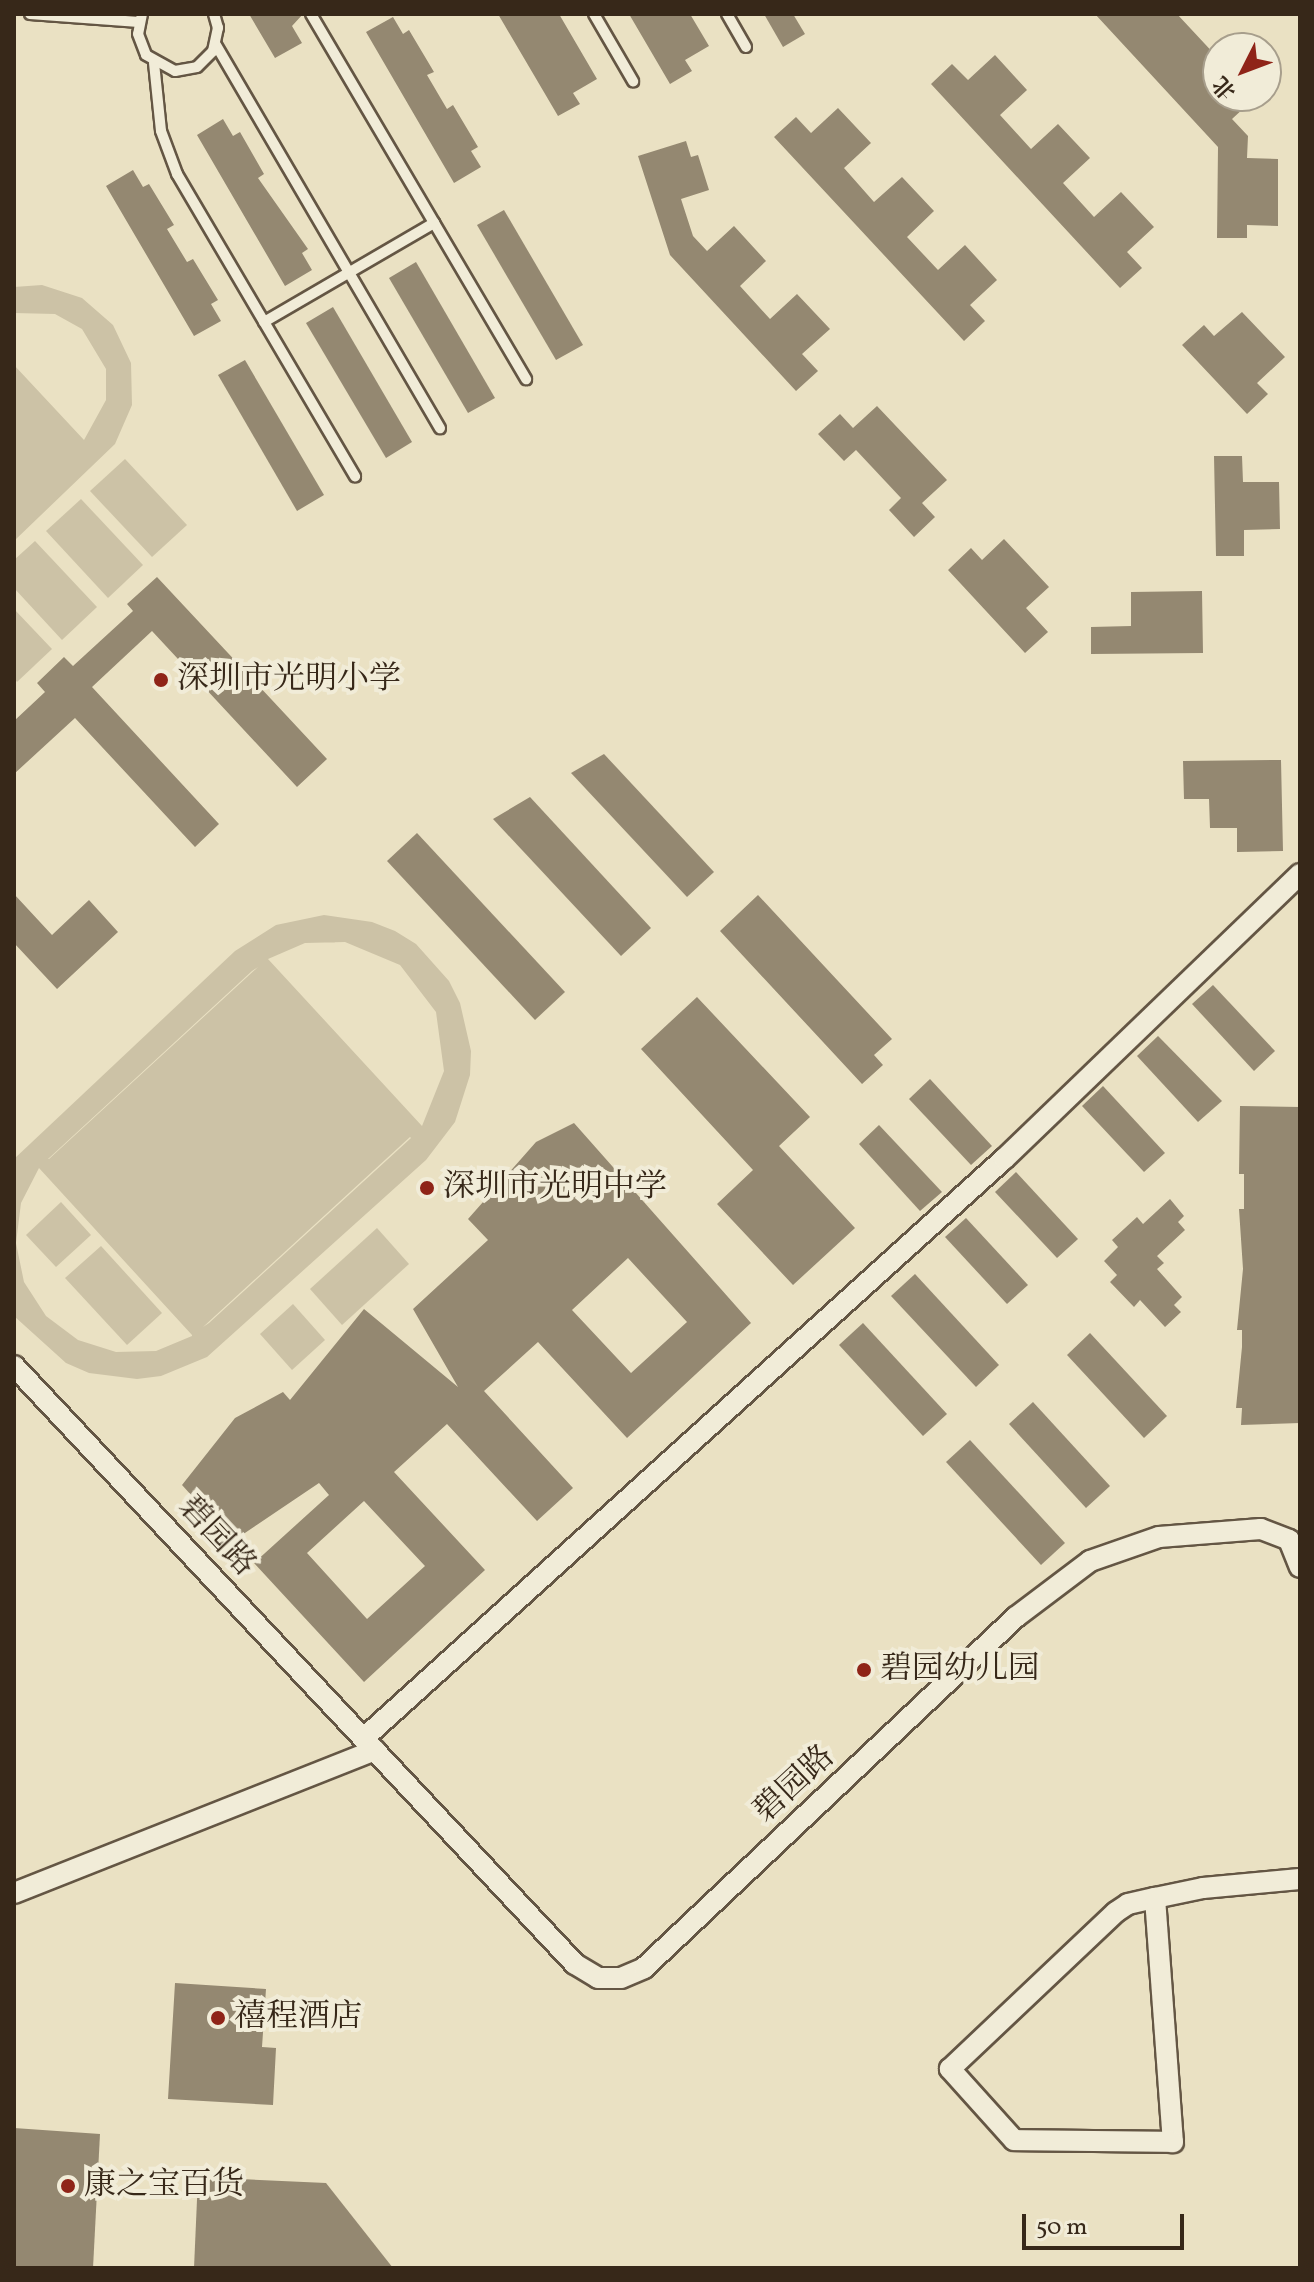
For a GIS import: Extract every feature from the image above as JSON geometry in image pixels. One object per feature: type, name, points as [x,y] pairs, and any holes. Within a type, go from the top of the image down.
[{"type":"street","points":[[14,1893],[370,1744],[1004,1159],[1300,874]]},
{"type":"street","name":"碧园路","points":[[14,1366],[575,1964],[598,1978],[621,1978],[644,1968],[1016,1617],[1090,1561],[1159,1537],[1261,1529],[1289,1540],[1300,1567]]},
{"type":"street","points":[[1155,1898],[1173,2142],[1014,2140],[950,2069],[1116,1912],[1155,1898],[1300,1879]]},
{"type":"lane","points":[[30,14],[141,18],[141,45],[154,63],[157,109],[168,153],[355,476]]},
{"type":"lane","points":[[214,14],[216,45],[440,428]]},
{"type":"lane","points":[[311,14],[526,379]]},
{"type":"lane","points":[[594,14],[633,81]]},
{"type":"lane","points":[[727,14],[746,47]]},
{"type":"lane","points":[[154,63],[187,70],[207,60],[216,45]]},
{"type":"lane","points":[[264,322],[434,223]]},
{"type":"shaded area","points":[[42,285],[82,298],[113,325],[131,363],[132,405],[115,444],[14,541],[14,365],[84,440],[106,400],[106,369],[82,329],[55,314],[14,313],[14,287]]},
{"type":"shaded area","points":[[125,459],[187,525],[152,557],[90,491]]},
{"type":"shaded area","points":[[81,499],[143,565],[108,598],[46,531]]},
{"type":"shaded area","points":[[35,541],[97,607],[62,640],[14,588],[14,560]]},
{"type":"shaded area","points":[[14,609],[52,649],[17,682],[14,678]]},
{"type":"shaded area","points":[[324,915],[372,922],[416,944],[449,981],[460,1003],[471,1051],[470,1075],[455,1122],[426,1160],[207,1357],[161,1376],[137,1379],[89,1373],[66,1363],[14,1316],[14,1159],[235,951],[276,925]],"holes":[[[345,942],[400,965],[436,1012],[444,1071],[422,1126],[268,959],[305,943]],[[258,967],[48,1159],[252,971]],[[410,1137],[411,1138],[203,1327]],[[39,1168],[192,1336],[156,1351],[116,1352],[78,1340],[46,1316],[24,1282],[16,1243],[21,1203]]]},
{"type":"shaded area","points":[[61,1202],[91,1235],[56,1267],[26,1235]]},
{"type":"shaded area","points":[[377,1228],[409,1264],[342,1325],[310,1289]]},
{"type":"shaded area","points":[[101,1246],[162,1313],[127,1345],[65,1278]]},
{"type":"shaded area","points":[[293,1304],[325,1340],[292,1370],[260,1334]]},
{"type":"building","points":[[249,14],[303,14],[292,26],[302,43],[275,58]]},
{"type":"building","points":[[498,14],[559,14],[597,79],[573,93],[580,104],[558,116]]},
{"type":"building","points":[[629,14],[690,14],[709,46],[685,60],[692,71],[670,84]]},
{"type":"building","points":[[764,14],[793,14],[805,34],[783,47]]},
{"type":"building","points":[[1095,14],[1177,14],[1202,41],[1202,112],[1240,112],[1232,119],[1248,136],[1247,158],[1278,159],[1278,226],[1247,225],[1247,238],[1217,238],[1218,147]]},
{"type":"building","points":[[393,17],[403,34],[409,30],[434,72],[427,75],[447,109],[453,105],[478,147],[471,151],[481,167],[454,183],[366,32]]},
{"type":"building","points":[[995,55],[1027,90],[1000,115],[1031,149],[1058,124],[1090,158],[1063,183],[1094,217],[1121,192],[1154,227],[1127,252],[1142,268],[1120,288],[931,84],[952,64],[968,80]]},
{"type":"building","points":[[838,108],[871,143],[844,168],[874,202],[902,177],[934,211],[907,237],[938,270],[965,245],[997,280],[970,305],[985,321],[964,341],[774,137],[796,117],[811,133]]},
{"type":"building","points":[[223,119],[233,136],[240,132],[264,174],[258,178],[308,249],[302,253],[312,270],[285,286],[197,135]]},
{"type":"building","points":[[686,141],[691,157],[698,155],[709,190],[681,199],[693,236],[707,251],[734,226],[766,261],[740,286],[770,319],[797,294],[830,329],[802,354],[818,371],[796,391],[670,255],[638,156]]},
{"type":"building","points":[[133,170],[143,187],[149,184],[174,225],[167,229],[187,262],[193,259],[218,300],[211,304],[221,321],[194,336],[106,186]]},
{"type":"building","points":[[504,210],[583,345],[556,360],[477,225]]},
{"type":"building","points":[[416,262],[495,398],[468,413],[389,278]]},
{"type":"building","points":[[333,307],[412,442],[386,458],[306,323]]},
{"type":"building","points":[[1242,312],[1285,357],[1257,383],[1268,394],[1247,414],[1182,345],[1204,325],[1214,336]]},
{"type":"building","points":[[245,360],[324,495],[297,511],[218,375]]},
{"type":"building","points":[[877,406],[947,480],[922,503],[935,517],[914,537],[889,510],[901,498],[856,450],[844,461],[818,434],[840,414],[853,428]]},
{"type":"building","points":[[1214,456],[1242,456],[1243,482],[1279,482],[1280,529],[1244,530],[1244,556],[1216,556]]},
{"type":"building","points":[[1004,539],[1049,587],[1026,608],[1048,632],[1025,653],[948,570],[971,548],[982,560]]},
{"type":"building","points":[[157,577],[327,759],[297,787],[152,631],[92,687],[219,824],[195,847],[75,718],[14,774],[14,721],[45,692],[37,683],[64,657],[73,666],[133,611],[127,604]]},
{"type":"building","points":[[1202,591],[1203,653],[1091,654],[1091,627],[1131,626],[1131,592]]},
{"type":"building","points":[[604,754],[714,872],[687,897],[571,773]]},
{"type":"building","points":[[1281,760],[1283,851],[1237,852],[1237,828],[1210,828],[1209,799],[1184,799],[1183,761]]},
{"type":"building","points":[[530,797],[651,928],[621,956],[493,819]]},
{"type":"building","points":[[417,833],[565,992],[535,1020],[387,861]]},
{"type":"building","points":[[14,894],[52,935],[89,900],[118,932],[57,989],[14,943]]},
{"type":"building","points":[[758,895],[892,1039],[874,1055],[883,1065],[862,1084],[720,931]]},
{"type":"building","points":[[1213,985],[1275,1051],[1254,1071],[1192,1004]]},
{"type":"building","points":[[697,997],[810,1117],[779,1146],[855,1228],[793,1285],[717,1204],[753,1170],[641,1049]]},
{"type":"building","points":[[1158,1036],[1222,1101],[1198,1122],[1137,1056]]},
{"type":"building","points":[[930,1079],[992,1146],[971,1165],[909,1099]]},
{"type":"building","points":[[1103,1086],[1165,1153],[1144,1172],[1082,1106]]},
{"type":"building","points":[[1240,1106],[1300,1107],[1300,1423],[1241,1425],[1242,1408],[1236,1408],[1242,1347],[1242,1330],[1237,1330],[1243,1269],[1239,1209],[1244,1209],[1244,1174],[1239,1174]]},
{"type":"building","points":[[574,1123],[751,1323],[627,1438],[538,1342],[484,1391],[573,1488],[537,1521],[447,1424],[394,1472],[485,1570],[364,1682],[254,1563],[329,1495],[319,1483],[233,1541],[182,1485],[235,1418],[283,1392],[290,1400],[364,1309],[458,1387],[413,1309],[488,1240],[468,1219],[536,1142]],"holes":[[[628,1258],[687,1322],[631,1373],[572,1310]],[[364,1501],[425,1566],[367,1619],[307,1553]]]},
{"type":"building","points":[[879,1125],[942,1192],[920,1211],[859,1144]]},
{"type":"building","points":[[1016,1172],[1078,1239],[1057,1258],[995,1192]]},
{"type":"building","points":[[1170,1199],[1184,1216],[1178,1222],[1185,1230],[1157,1256],[1164,1263],[1157,1269],[1182,1297],[1174,1305],[1181,1312],[1165,1327],[1140,1300],[1134,1307],[1110,1282],[1117,1275],[1104,1261],[1118,1247],[1112,1240],[1137,1217],[1143,1224]]},
{"type":"building","points":[[966,1218],[1028,1285],[1007,1304],[945,1237]]},
{"type":"building","points":[[915,1274],[999,1365],[976,1387],[891,1296]]},
{"type":"building","points":[[863,1323],[947,1414],[923,1436],[839,1345]]},
{"type":"building","points":[[1090,1333],[1167,1416],[1144,1438],[1067,1355]]},
{"type":"building","points":[[1033,1402],[1110,1486],[1086,1508],[1009,1424]]},
{"type":"building","points":[[970,1440],[1065,1543],[1041,1565],[946,1462]]},
{"type":"building","name":"禧程酒店","points":[[175,1983],[266,1989],[262,2047],[276,2048],[273,2105],[168,2099]]},
{"type":"building","name":"康之宝百货","points":[[14,2128],[100,2134],[93,2268],[14,2268]]},
{"type":"building","points":[[198,2177],[326,2183],[393,2268],[194,2268]]},
{"type":"place","name":"深圳市光明小学","points":[[161,680]]},
{"type":"place","name":"深圳市光明中学","points":[[427,1188]]},
{"type":"place","name":"碧园幼儿园","points":[[864,1670]]},
{"type":"place","name":"禧程酒店","points":[[218,2018]]},
{"type":"place","name":"康之宝百货","points":[[68,2186]]}]
